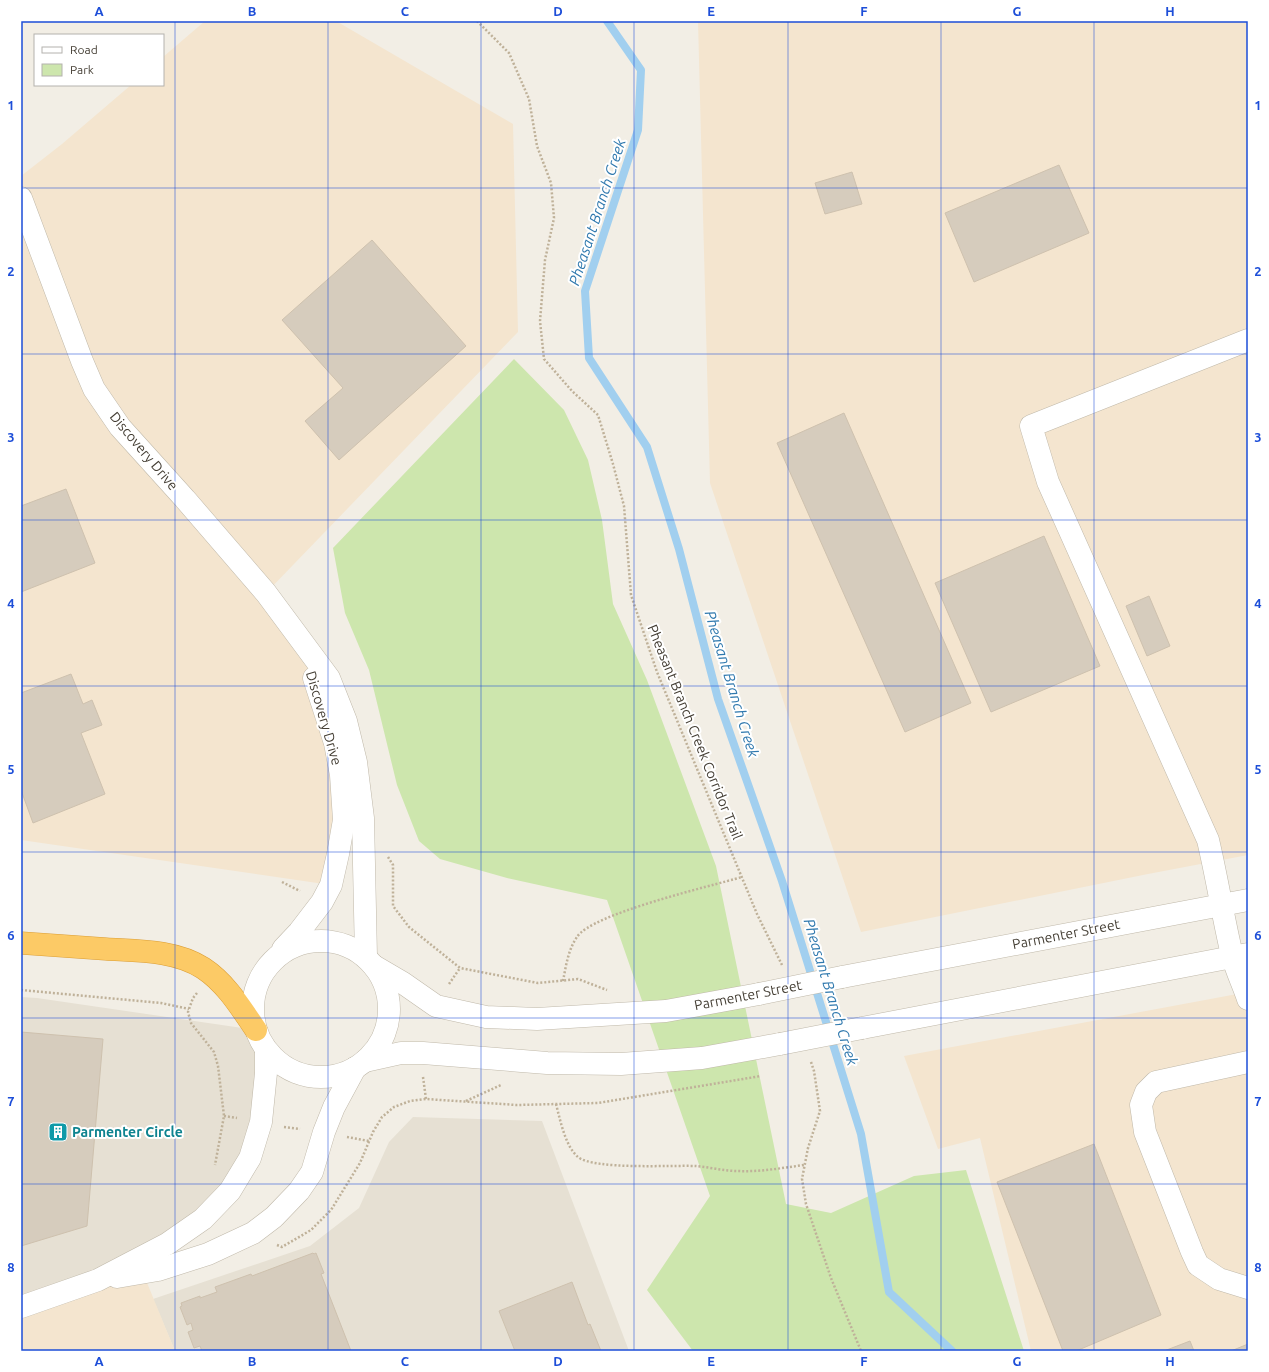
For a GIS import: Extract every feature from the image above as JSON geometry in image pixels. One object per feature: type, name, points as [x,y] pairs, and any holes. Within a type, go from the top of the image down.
[{"type":"highway","points":[[21,943],[150,952],[187,959],[203,968],[221,984],[236,1001],[256,1030]]},
{"type":"street","name":"Discovery Drive","points":[[21,198],[94,389],[120,427],[266,593],[329,678],[346,721],[356,762],[363,818],[370,961]]},
{"type":"street","points":[[1248,340],[1031,426],[1048,482],[1208,840],[1215,868],[1221,905],[1240,956],[1248,999]]},
{"type":"street","name":"Discovery Drive","points":[[279,954],[299,932],[322,902],[331,885],[344,820],[341,775],[335,743],[319,690],[296,632]]},
{"type":"street","name":"Parmenter Street","points":[[370,961],[436,1006],[486,1017],[537,1019],[666,1011],[1248,900]]},
{"type":"street","points":[[98,1280],[158,1270],[208,1254],[253,1233],[274,1217],[299,1191],[312,1172],[324,1132],[334,1107],[360,1065],[379,1045],[387,1026],[389,1004],[384,984],[370,961],[350,947],[332,941],[313,940],[295,945],[279,954],[264,969],[255,988],[252,1010],[256,1030],[266,1050],[280,1064],[298,1073],[317,1077],[337,1076],[360,1065],[401,1053],[423,1053],[547,1063],[621,1064],[702,1058],[1240,956]]},
{"type":"street","points":[[21,1307],[98,1280],[167,1244],[203,1219],[230,1190],[250,1158],[261,1122],[266,1073],[266,1050]]},
{"type":"street","points":[[1248,1062],[1156,1082],[1146,1092],[1141,1105],[1145,1132],[1198,1265],[1219,1279],[1248,1288]]},
{"type":"path","name":"Pheasant Branch Creek Corridor Trail","points":[[477,21],[509,53],[529,99],[537,146],[551,183],[554,218],[546,260],[540,321],[544,359],[572,391],[598,415],[624,506],[631,595],[657,672],[757,914],[783,969]]},
{"type":"path","points":[[393,865],[393,906],[408,927],[460,968],[538,983],[578,979]]},
{"type":"path","points":[[563,981],[567,959],[577,936],[598,921],[628,910],[742,877]]},
{"type":"path","points":[[21,990],[161,1003],[189,1009]]},
{"type":"path","points":[[193,998],[188,1012],[191,1023],[214,1052],[218,1066],[224,1116],[216,1164],[212,1170]]},
{"type":"path","points":[[810,1056],[814,1071],[820,1111],[804,1165],[802,1179],[806,1204],[831,1278],[860,1351]]},
{"type":"path","points":[[282,1247],[311,1230],[331,1210],[360,1163],[368,1141],[382,1117],[394,1107],[426,1099],[517,1105],[598,1103],[761,1076]]},
{"type":"path","points":[[556,1104],[561,1125],[568,1144],[578,1157],[600,1165],[696,1166],[736,1171],[762,1171],[804,1165]]},
{"type":"path","points":[[224,1116],[324,1132],[368,1141]]},
{"type":"shaded area","points":[[205,21],[336,21],[513,124],[518,332],[266,593],[296,632],[319,690],[341,775],[331,885],[21,840],[21,176],[62,144],[130,86],[164,86],[164,56]]},
{"type":"shaded area","points":[[698,21],[1248,21],[1248,855],[861,932],[710,483]]},
{"type":"shaded area","points":[[1248,992],[1248,1351],[1031,1351],[980,1138],[938,1149],[904,1056]]},
{"type":"shaded area","points":[[21,997],[37,998],[256,1030],[266,1050],[261,1122],[203,1219],[21,1307]]},
{"type":"shaded area","points":[[413,1117],[542,1121],[629,1351],[175,1351],[153,1299],[310,1246],[359,1208],[389,1142]]},
{"type":"shaded area","points":[[143,1273],[175,1351],[21,1351],[21,1307]]},
{"type":"green space","points":[[514,359],[564,410],[588,460],[602,520],[613,604],[647,680],[716,866],[786,1204],[831,1213],[914,1176],[966,1170],[1024,1351],[693,1351],[647,1290],[710,1196],[607,900],[507,878],[440,859],[419,841],[397,785],[369,670],[345,613],[333,548]]},
{"type":"building","points":[[1059,165],[1089,233],[974,282],[945,213]]},
{"type":"building","points":[[852,172],[862,204],[825,214],[815,183]]},
{"type":"building","points":[[372,240],[466,346],[339,460],[305,421],[343,388],[282,320]]},
{"type":"building","points":[[844,413],[971,703],[905,732],[777,443]]},
{"type":"building","points":[[66,489],[95,563],[21,592],[21,506]]},
{"type":"building","points":[[1044,536],[1100,666],[991,712],[935,583]]},
{"type":"building","points":[[1149,596],[1170,646],[1147,656],[1126,606]]},
{"type":"building","points":[[71,674],[83,704],[92,700],[102,725],[81,733],[105,794],[33,823],[21,790],[21,693]]},
{"type":"building","name":"Parmenter Circle","points":[[21,1032],[103,1039],[87,1226],[21,1246]]},
{"type":"building","points":[[1094,1144],[1161,1315],[1076,1351],[1063,1351],[997,1182]]},
{"type":"building","points":[[316,1253],[324,1273],[321,1274],[351,1351],[202,1351],[200,1346],[194,1348],[188,1332],[193,1330],[191,1323],[187,1325],[180,1307],[182,1306],[181,1303],[217,1292],[215,1287],[251,1274],[252,1276]]},
{"type":"building","points":[[572,1282],[588,1325],[590,1324],[601,1351],[515,1351],[499,1311]]},
{"type":"building","points":[[1190,1341],[1194,1351],[1164,1351]]},
{"type":"building","points":[[1248,1344],[1248,1351],[1231,1351]]},
{"type":"waterway","name":"Pheasant Branch Creek","points":[[607,21],[641,70],[638,130],[585,291],[589,358],[647,447],[679,549],[718,699],[782,881],[861,1134],[889,1292],[952,1351]]},
{"type":"place","name":"Parmenter Circle","points":[[58,1132]]}]
